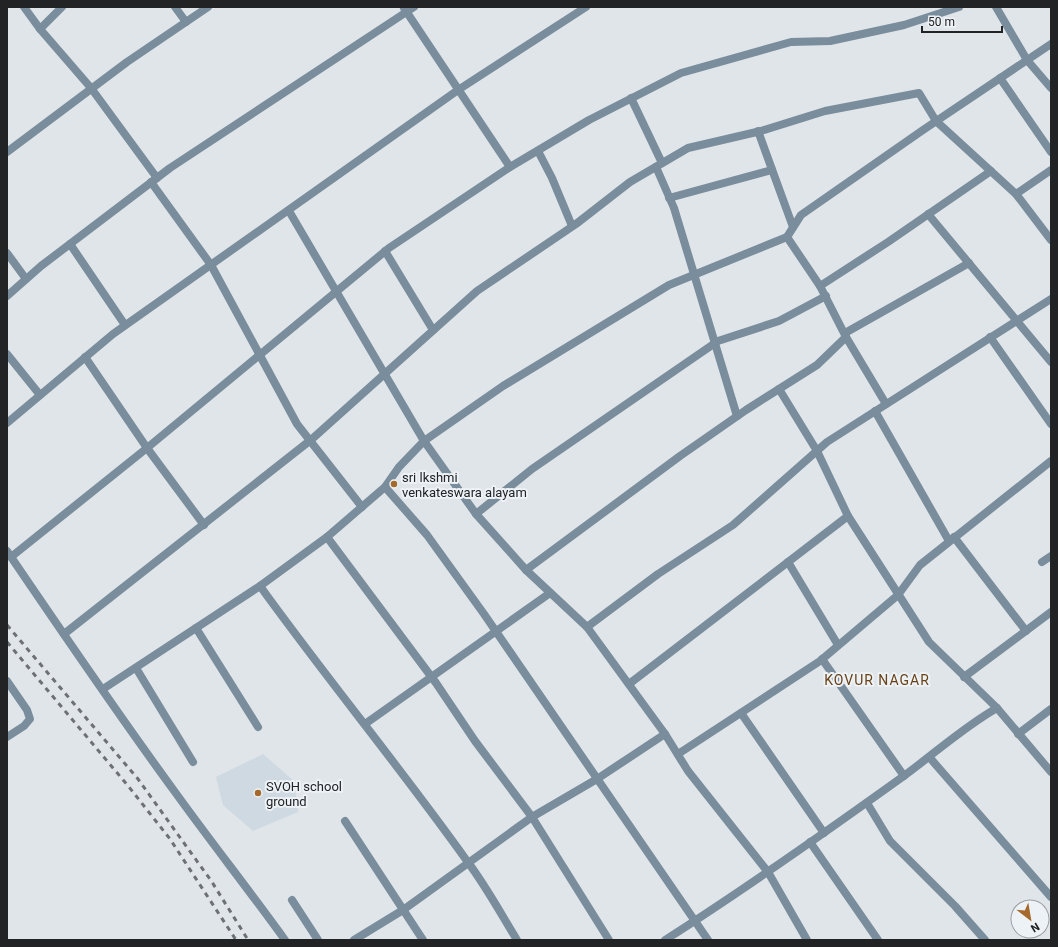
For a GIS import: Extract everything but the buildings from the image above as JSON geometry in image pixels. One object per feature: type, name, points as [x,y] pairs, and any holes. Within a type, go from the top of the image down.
[{"type":"street","points":[[24,7],[40,29],[91,88],[154,180],[211,265],[297,424],[362,507]]},
{"type":"street","points":[[40,29],[62,7]]},
{"type":"street","points":[[175,7],[186,22]]},
{"type":"street","points":[[7,152],[91,88],[208,7]]},
{"type":"street","points":[[7,296],[70,244],[154,180],[405,9],[414,7]]},
{"type":"street","points":[[7,423],[125,325],[289,211],[458,90],[586,7]]},
{"type":"street","points":[[285,940],[244,883],[223,858],[179,798],[9,554],[147,448],[385,251],[510,168],[589,120],[681,73],[791,42],[830,41],[904,25],[959,7]]},
{"type":"street","points":[[996,7],[1027,60],[1051,88]]},
{"type":"street","points":[[405,9],[510,168]]},
{"type":"street","points":[[103,689],[260,586],[327,537],[386,487],[399,467],[424,441],[503,386],[669,285],[787,237],[801,215],[936,121],[1051,44]]},
{"type":"street","points":[[1000,78],[1051,152]]},
{"type":"street","points":[[64,634],[309,441],[477,291],[572,226],[630,182],[688,148],[758,131],[825,111],[918,93],[936,121],[1016,194],[1051,240]]},
{"type":"street","points":[[631,98],[659,165],[716,343],[737,416]]},
{"type":"street","points":[[758,131],[793,227]]},
{"type":"street","points":[[538,151],[552,178],[572,226]]},
{"type":"street","points":[[669,198],[772,170]]},
{"type":"street","points":[[1016,194],[1051,170]]},
{"type":"street","points":[[820,286],[991,171]]},
{"type":"street","points":[[289,211],[424,441],[476,514],[526,570],[587,627],[665,734],[688,772],[768,872],[807,940]]},
{"type":"street","points":[[928,214],[1017,321],[1050,358]]},
{"type":"street","points":[[787,237],[826,296],[846,335],[886,404]]},
{"type":"street","points":[[70,244],[125,325]]},
{"type":"street","points":[[385,251],[433,330]]},
{"type":"street","points":[[7,253],[26,279]]},
{"type":"street","points":[[526,570],[680,456],[737,416],[817,365],[846,335],[969,263]]},
{"type":"street","points":[[476,514],[532,469],[716,343],[779,321],[826,296]]},
{"type":"street","points":[[587,627],[658,574],[733,525],[827,442],[1051,300]]},
{"type":"street","points":[[990,338],[1051,424]]},
{"type":"street","points":[[7,354],[40,395]]},
{"type":"street","points":[[85,357],[147,448],[204,525]]},
{"type":"street","points":[[779,389],[817,451],[848,516],[929,642],[996,708],[1051,772]]},
{"type":"street","points":[[875,411],[951,539],[1026,631]]},
{"type":"street","points":[[678,754],[822,659],[898,595],[920,565],[1051,461]]},
{"type":"street","points":[[386,487],[427,535],[496,632],[596,779],[696,920],[708,940]]},
{"type":"street","points":[[629,684],[848,516]]},
{"type":"street","points":[[327,537],[532,817],[609,940]]},
{"type":"street","points":[[1042,562],[1051,556]]},
{"type":"street","points":[[788,562],[838,645]]},
{"type":"street","points":[[260,586],[306,650],[365,724],[468,862],[517,940]]},
{"type":"street","points":[[365,724],[430,676],[496,632],[550,593]]},
{"type":"street","points":[[964,677],[1051,612]]},
{"type":"street","points":[[196,628],[258,727]]},
{"type":"street","points":[[822,659],[904,776]]},
{"type":"street","points":[[136,668],[193,762]]},
{"type":"street","points":[[7,681],[27,710],[30,719],[24,726],[7,737]]},
{"type":"street","points":[[665,940],[768,872],[867,803],[930,758],[967,727],[996,708]]},
{"type":"street","points":[[1018,734],[1051,709]]},
{"type":"street","points":[[741,713],[824,833]]},
{"type":"street","points":[[354,940],[403,910],[532,817],[596,779],[665,734]]},
{"type":"street","points":[[930,758],[1051,898]]},
{"type":"street","points":[[867,803],[890,841],[955,906],[985,940]]},
{"type":"street","points":[[345,821],[423,940]]},
{"type":"street","points":[[810,842],[878,940]]},
{"type":"street","points":[[292,900],[318,940]]},
{"type":"shaded area","name":"SVOH school ground","points":[[263,754],[294,781],[298,812],[253,831],[223,805],[216,777]]},
{"type":"railway","points":[[7,625],[138,779],[212,882],[248,940]]},
{"type":"railway","points":[[7,642],[129,787],[170,839],[236,940]]},
{"type":"place","name":"sri lkshmi venkateswara alayam","points":[[394,484]]},
{"type":"place","name":"SVOH school ground","points":[[258,793]]},
{"type":"district","name":"KOVUR NAGAR","points":[[877,680]]}]
